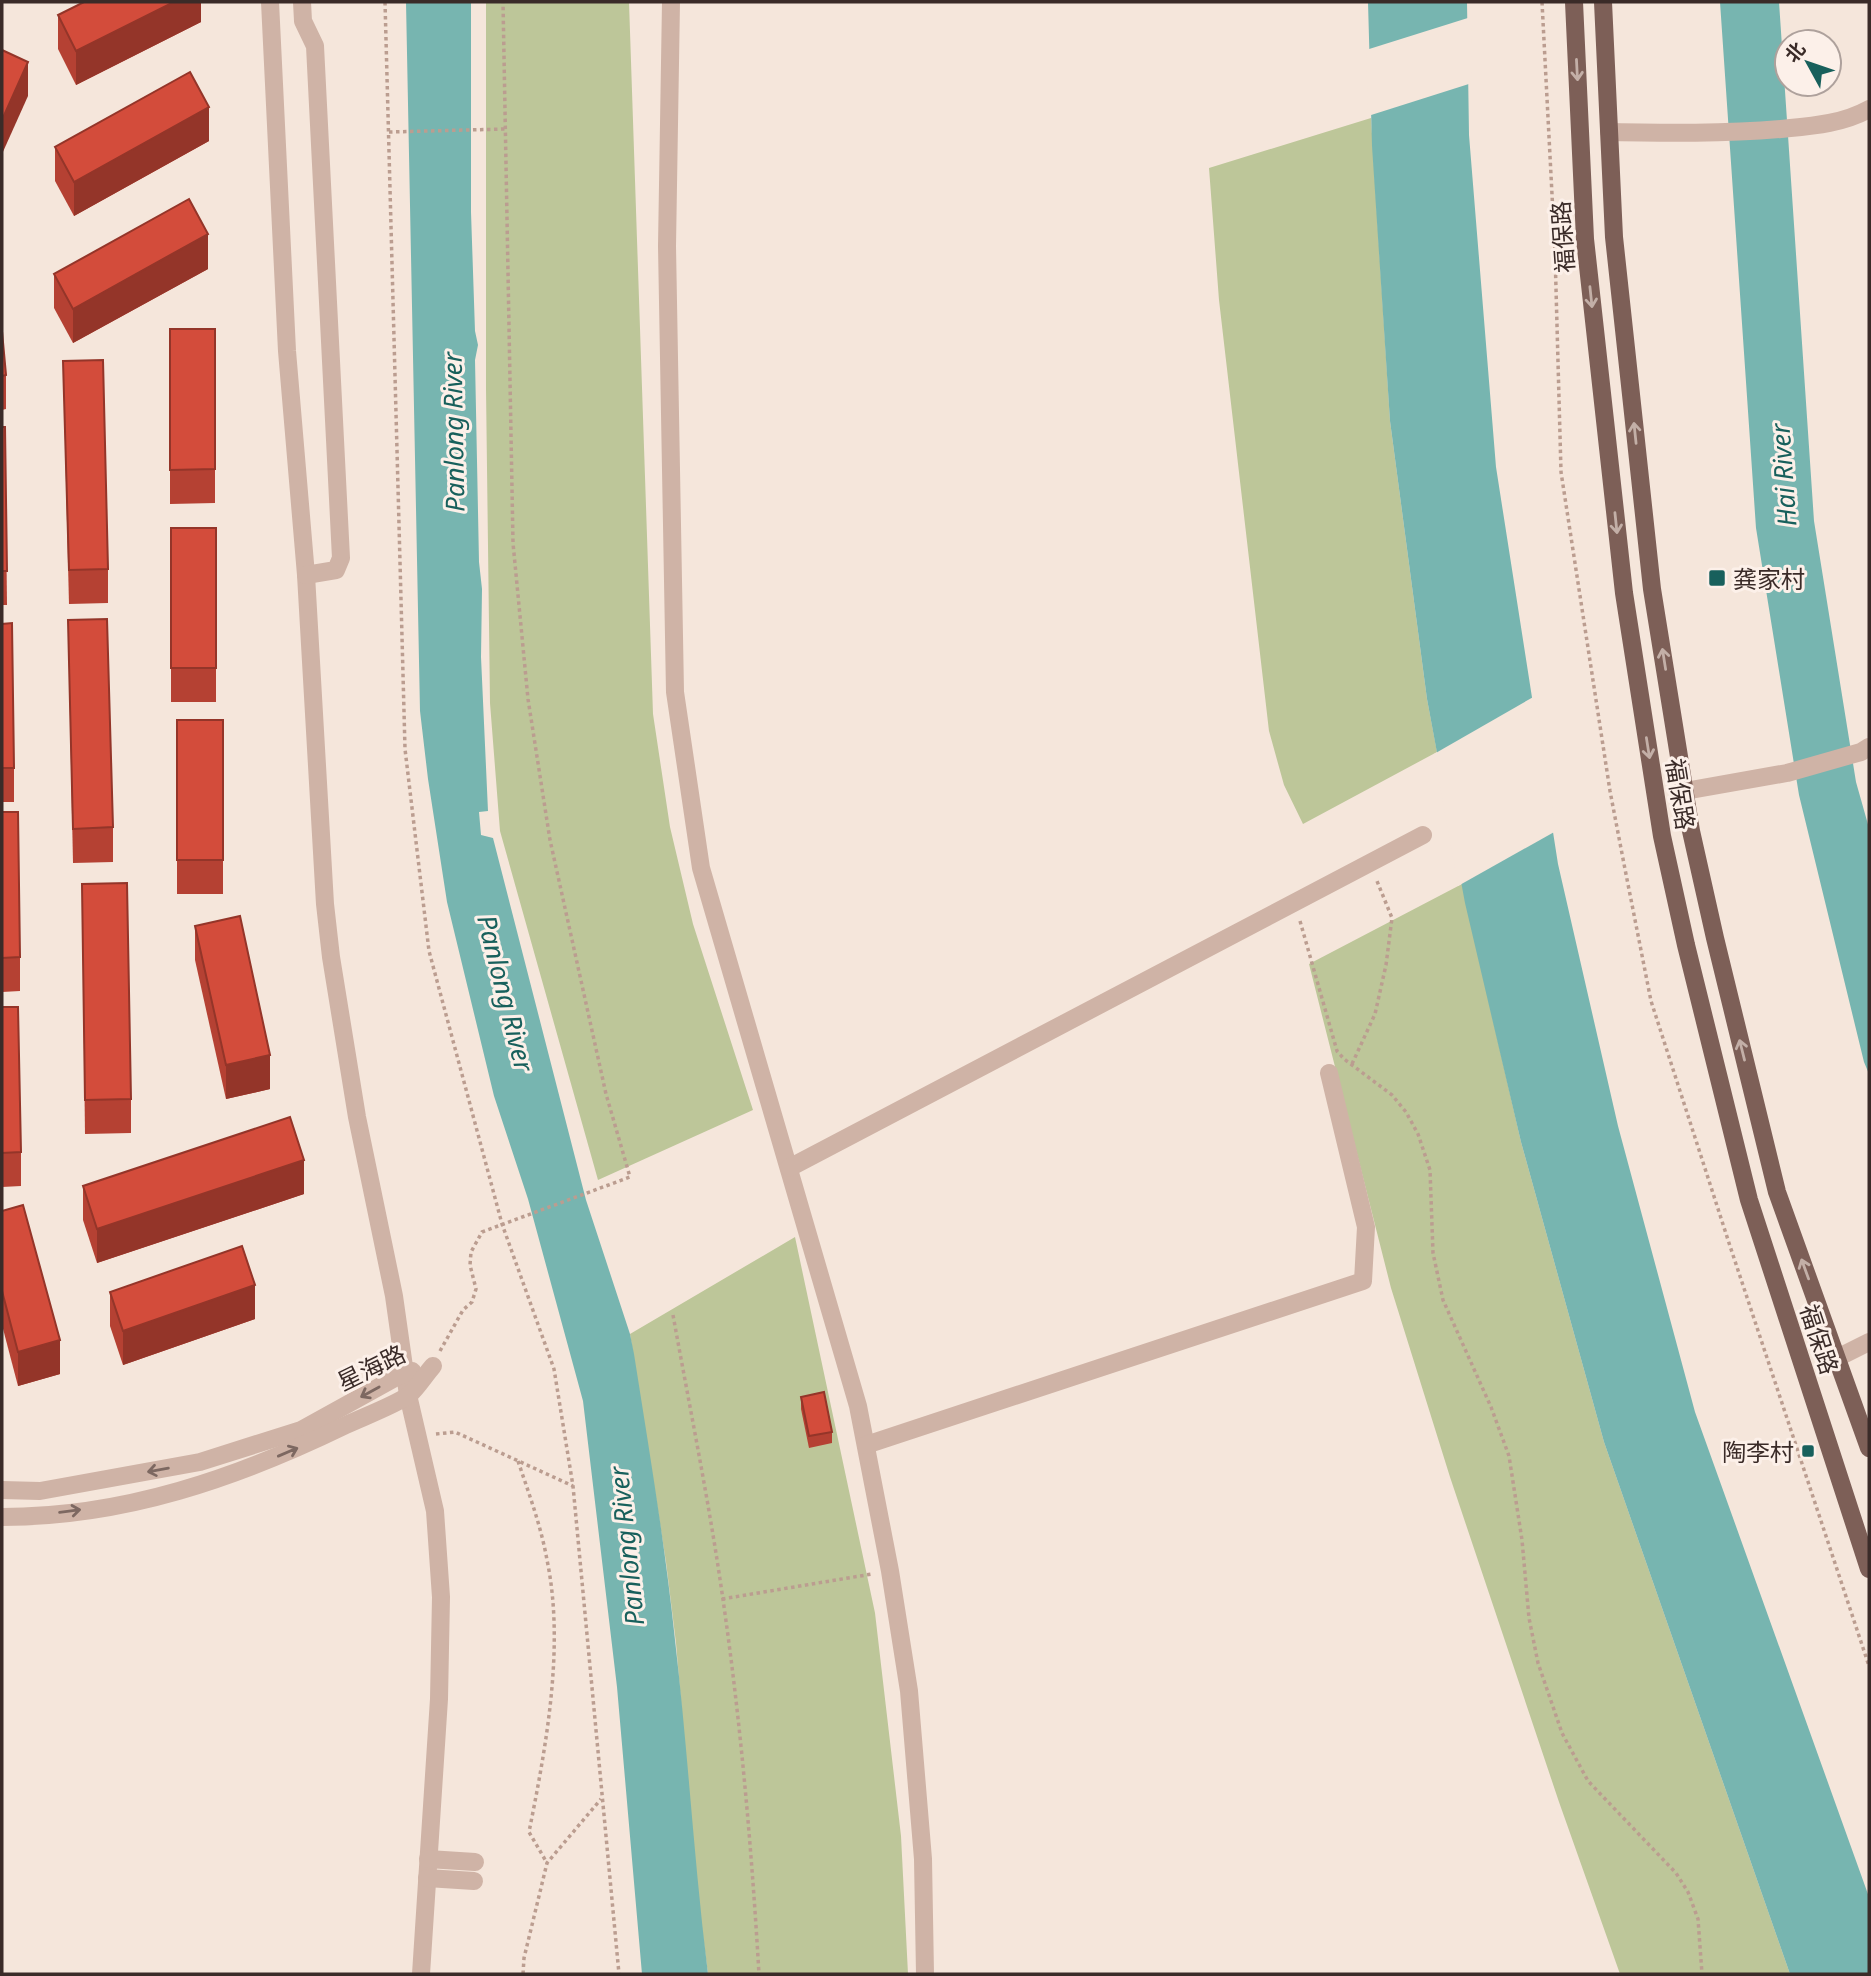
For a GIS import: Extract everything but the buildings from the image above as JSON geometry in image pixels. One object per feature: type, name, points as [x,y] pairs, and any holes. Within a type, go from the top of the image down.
[{"type":"main road","name":"福保路","points":[[1574,2],[1585,239],[1624,593],[1662,836],[1749,1200],[1869,1569]]},
{"type":"main road","name":"福保路","points":[[1603,2],[1614,237],[1652,589],[1685,791],[1715,938],[1777,1192],[1869,1448]]},
{"type":"street","points":[[671,2],[667,246],[675,692],[701,868],[858,1406],[866,1445],[909,1691],[923,1858],[925,1974]]},
{"type":"street","points":[[306,575],[337,570],[341,558],[315,46],[303,21],[302,4],[270,4],[286,351],[306,575],[325,904],[357,1117],[394,1296],[408,1395],[435,1511],[441,1597],[439,1699],[421,1974]]},
{"type":"street","points":[[1609,132],[1725,134],[1802,127],[1851,119],[1869,109]]},
{"type":"street","points":[[1685,791],[1787,773],[1865,749]]},
{"type":"street","points":[[789,1168],[1423,835]]},
{"type":"street","points":[[866,1445],[1363,1281],[1366,1227],[1329,1073]]},
{"type":"street","points":[[1837,1359],[1869,1342]]},
{"type":"street","name":"星海路","points":[[2,1490],[40,1491],[200,1462],[300,1430],[404,1373],[433,1366]]},
{"type":"street","name":"星海路","points":[[2,1517],[24,1517],[126,1505],[214,1482],[293,1451],[408,1395],[433,1366]]},
{"type":"street","points":[[428,1859],[475,1862]]},
{"type":"street","points":[[427,1878],[474,1881]]},
{"type":"path","points":[[385,2],[405,749],[429,951],[502,1224],[554,1369],[573,1486],[619,1974]]},
{"type":"path","points":[[433,1366],[463,1310],[472,1302],[476,1290],[470,1265],[471,1252],[482,1232],[629,1177],[606,1094],[550,840],[528,699],[514,556],[503,2]]},
{"type":"path","points":[[389,132],[505,129]]},
{"type":"path","points":[[1352,1064],[1375,1014],[1392,918],[1370,862]]},
{"type":"path","points":[[1294,902],[1337,1051],[1377,1082],[1406,1112],[1418,1134],[1430,1170],[1433,1253],[1443,1300],[1491,1407],[1508,1455],[1522,1540],[1529,1618],[1538,1662],[1562,1733],[1588,1781],[1675,1873],[1688,1892],[1698,1919],[1702,1974]]},
{"type":"path","points":[[673,1315],[722,1599],[751,1839],[759,1974]]},
{"type":"path","points":[[419,1436],[455,1432],[573,1486]]},
{"type":"path","points":[[519,1461],[547,1560],[553,1606],[552,1676],[545,1750],[528,1832],[547,1863]]},
{"type":"path","points":[[722,1599],[890,1571]]},
{"type":"path","points":[[523,1974],[524,1958],[547,1863],[602,1798]]},
{"type":"green space","points":[[486,2],[629,2],[653,714],[670,827],[693,924],[753,1110],[598,1180],[500,831],[490,703],[486,389]]},
{"type":"green space","points":[[1371,118],[1390,421],[1427,699],[1437,752],[1303,824],[1284,785],[1269,731],[1219,300],[1209,168]]},
{"type":"green space","points":[[1462,884],[1521,1142],[1604,1442],[1790,1974],[1620,1974],[1450,1477],[1391,1288],[1309,964]]},
{"type":"green space","points":[[795,1237],[875,1613],[901,1836],[908,1974],[708,1974],[697,1891],[676,1643],[630,1334]]},
{"type":"water","name":"Panlong River","points":[[406,2],[471,2],[471,212],[475,331],[478,345],[475,360],[479,562],[482,589],[481,657],[488,811],[479,812],[481,835],[493,838],[586,1200],[630,1334],[634,1354],[671,1604],[708,1974],[642,1974],[617,1687],[583,1401],[528,1199],[494,1096],[447,902],[428,779],[420,711]]},
{"type":"water","points":[[1368,2],[1467,2],[1469,135],[1496,467],[1558,864],[1618,1126],[1695,1412],[1869,1897],[1869,1974],[1790,1974],[1604,1442],[1521,1142],[1465,903],[1427,699],[1390,421],[1372,146]]},
{"type":"water","name":"Hai River","points":[[1720,2],[1779,2],[1781,28],[1773,28],[1773,98],[1785,98],[1814,521],[1856,782],[1869,828],[1869,1074],[1799,795],[1756,528]]},
{"type":"pier","points":[[1471,17],[1472,83],[1368,116],[1366,50]]},
{"type":"pier","points":[[1535,696],[1556,831],[1458,886],[1434,754]]},
{"type":"place","name":"龚家村","points":[[1717,578]]},
{"type":"place","name":"陶李村","points":[[1808,1451]]}]
